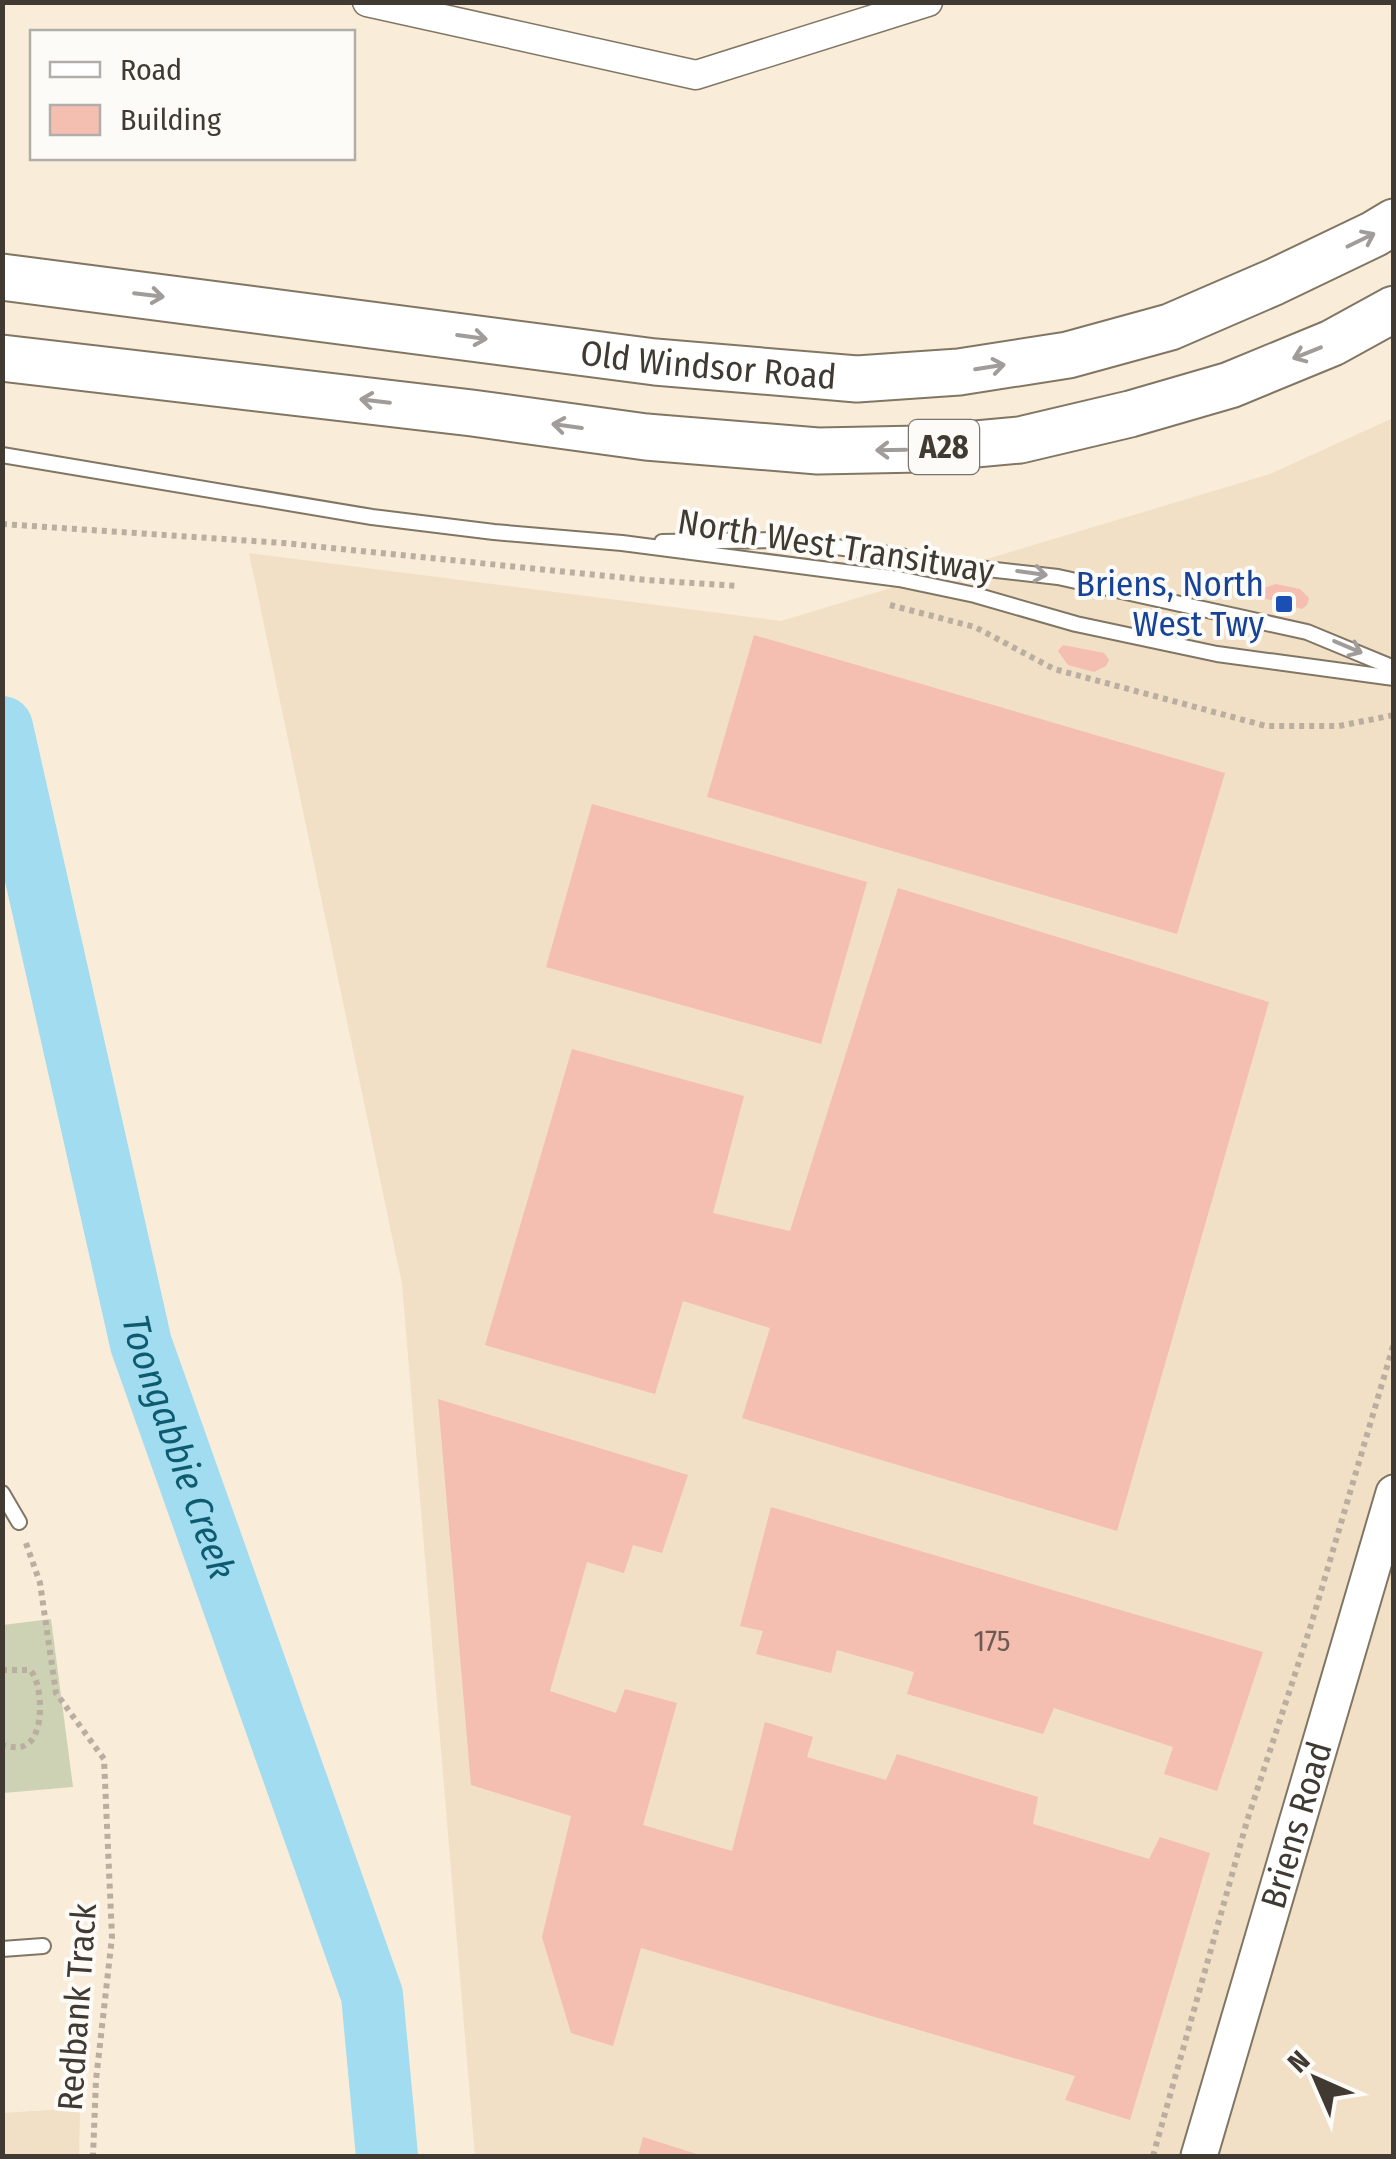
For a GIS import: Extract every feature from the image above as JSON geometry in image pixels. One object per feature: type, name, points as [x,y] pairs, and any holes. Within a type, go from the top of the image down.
[{"type":"highway","name":"Old Windsor Road","points":[[2,276],[655,362],[857,378],[959,372],[1050,358],[1170,327],[1274,282],[1394,222]]},
{"type":"highway","name":"A28","points":[[2,358],[472,413],[646,438],[818,452],[921,450],[1020,440],[1230,385],[1332,343],[1394,309]]},
{"type":"street","points":[[367,2],[696,75],[928,2]]},
{"type":"street","name":"Briens Road","points":[[1199,2156],[1394,1493]]},
{"type":"lane","name":"North West Transitway","points":[[2,455],[476,530],[622,543],[899,579],[975,595],[1076,624],[1217,654],[1394,678]]},
{"type":"lane","name":"North West Transitway","points":[[622,543],[781,540],[1058,577],[1307,632],[1394,668]]},
{"type":"lane","points":[[2,1492],[19,1522]]},
{"type":"lane","points":[[2,1949],[43,1946]]},
{"type":"path","points":[[2,524],[283,543],[646,580],[752,586]]},
{"type":"path","points":[[880,602],[975,627],[1054,669],[1266,726],[1339,726],[1394,715]]},
{"type":"path","points":[[1153,2156],[1248,1821],[1394,1343]]},
{"type":"path","name":"Redbank Track","points":[[19,1522],[40,1584],[56,1693],[104,1759],[112,1938],[96,2080],[94,2156]]},
{"type":"path","points":[[2,1670],[34,1672],[40,1701],[33,1740],[16,1748],[2,1745]]},
{"type":"shaded area","points":[[1393,418],[1393,2156],[475,2156],[402,1284],[249,553],[781,621],[1270,474]]},
{"type":"shaded area","points":[[80,2108],[79,2156],[3,2156],[3,2113]]},
{"type":"green space","points":[[51,1619],[73,1787],[3,1793],[3,1625]]},
{"type":"building","points":[[1276,584],[1300,589],[1309,598],[1307,605],[1302,609],[1263,598],[1263,588]]},
{"type":"building","points":[[754,635],[1225,773],[1177,934],[707,797]]},
{"type":"building","points":[[1063,645],[1104,653],[1109,660],[1094,672],[1068,665],[1058,651]]},
{"type":"building","points":[[592,804],[867,882],[821,1044],[546,967]]},
{"type":"building","points":[[898,888],[1269,1002],[1117,1531],[742,1418],[770,1328],[683,1301],[655,1394],[485,1345],[572,1049],[744,1096],[713,1213],[790,1231]]},
{"type":"building","points":[[438,1399],[688,1475],[662,1553],[633,1545],[624,1573],[587,1562],[550,1691],[616,1713],[625,1689],[677,1703],[643,1825],[732,1851],[765,1722],[813,1737],[807,1757],[886,1780],[897,1754],[1038,1797],[1033,1824],[1149,1859],[1160,1837],[1210,1853],[1130,2120],[1065,2100],[1075,2076],[641,1948],[613,2046],[571,2033],[542,1937],[571,1816],[471,1785]]},
{"type":"building","points":[[771,1507],[1263,1652],[1217,1791],[1164,1774],[1173,1747],[1054,1708],[1043,1734],[907,1694],[914,1672],[837,1650],[831,1673],[756,1654],[763,1631],[740,1626]]},
{"type":"building","points":[[643,2137],[703,2156],[638,2156]]},
{"type":"waterway","name":"Toongabbie Creek","points":[[2,727],[141,1344],[372,1995],[387,2156]]},
{"type":"place","name":"Briens, North West Twy","points":[[1284,604]]}]
